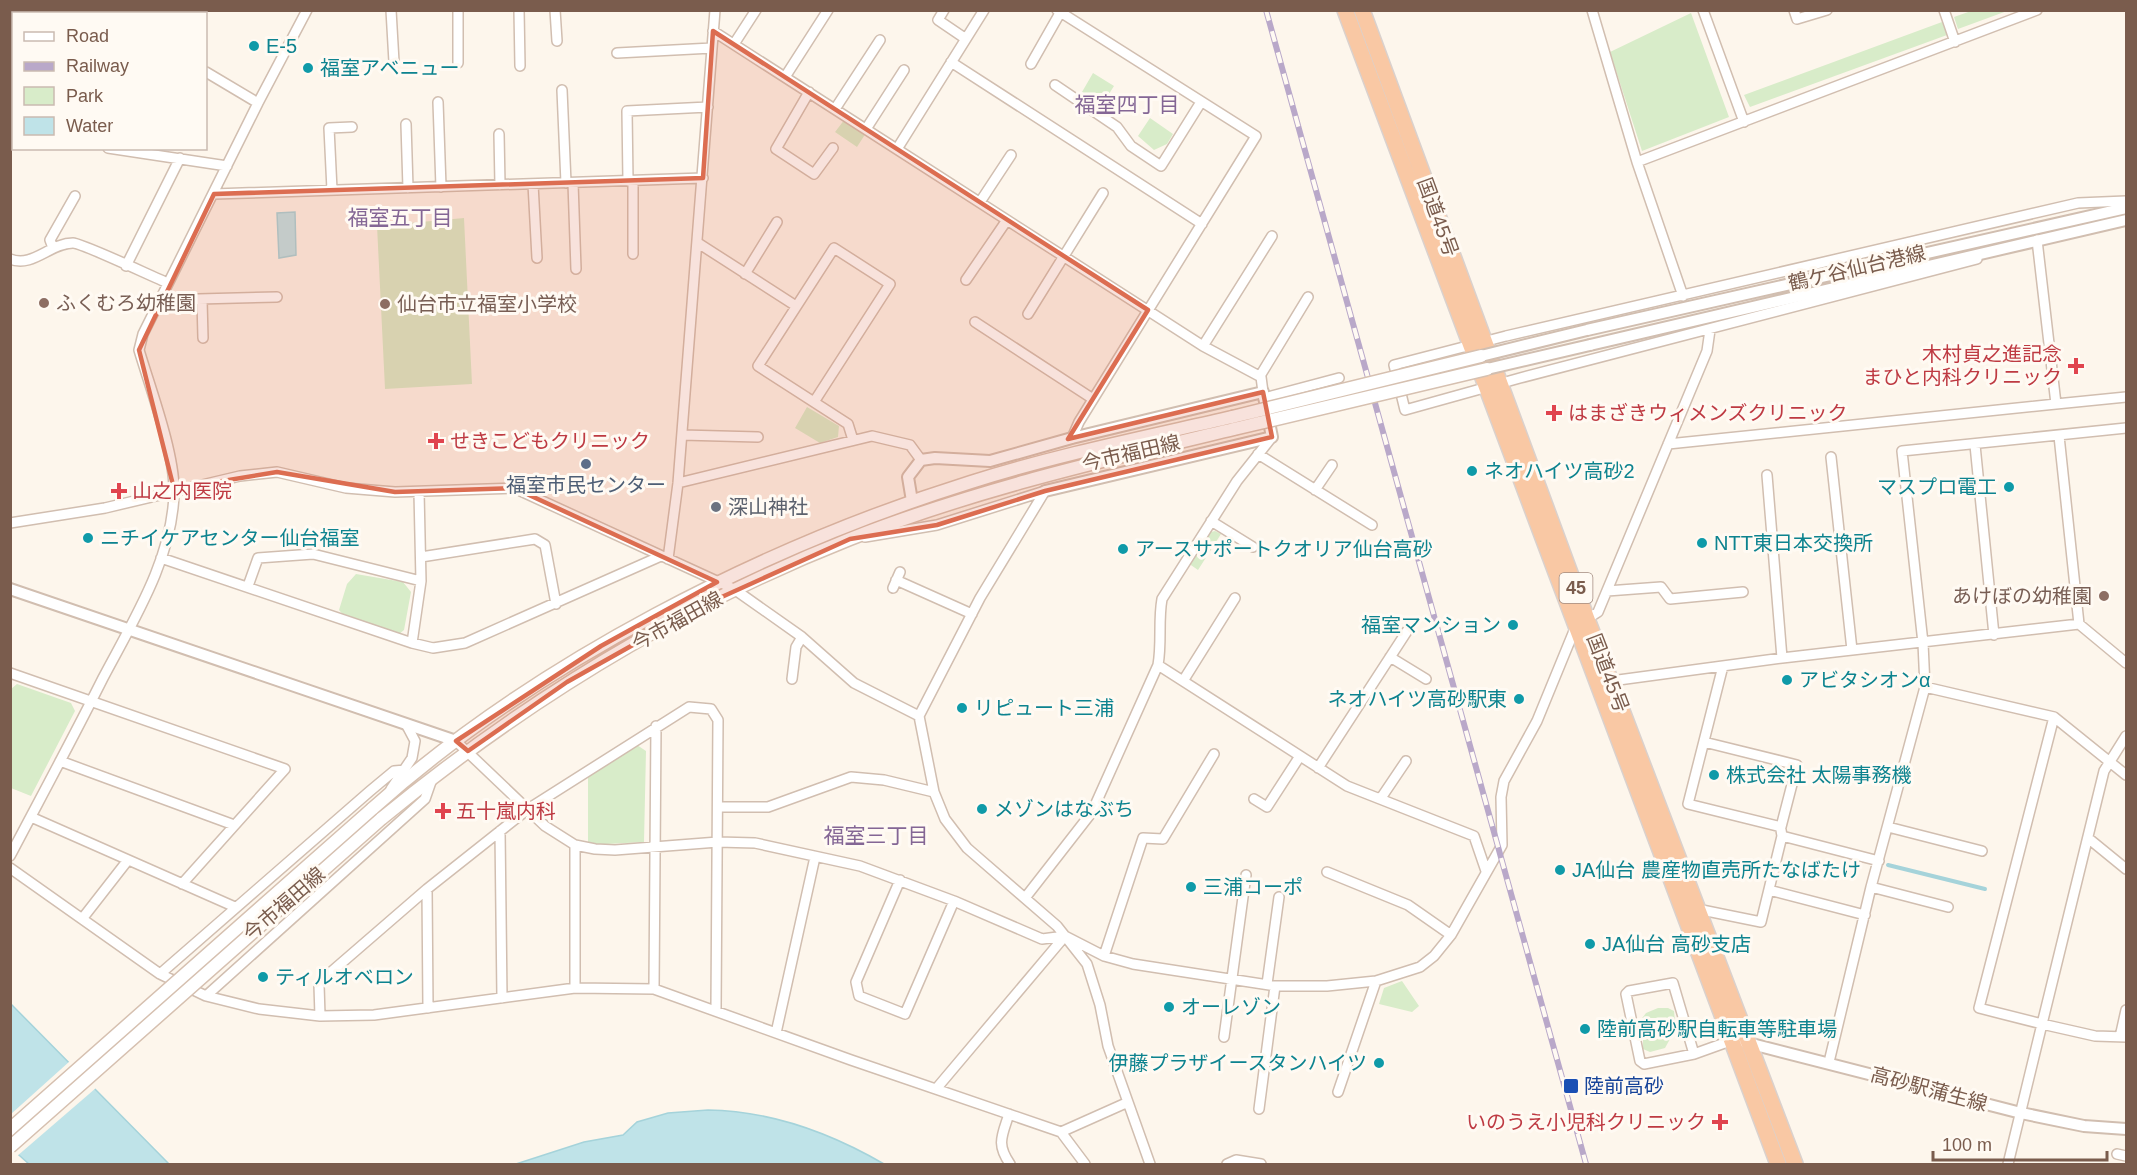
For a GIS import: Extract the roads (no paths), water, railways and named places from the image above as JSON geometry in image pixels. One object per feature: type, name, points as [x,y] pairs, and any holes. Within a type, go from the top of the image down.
[{"type":"highway","name":"国道45号","points":[[1345,10],[1479,348],[1740,1041],[1795,1164]]},
{"type":"highway","name":"国道45号","points":[[1362,10],[1479,348]]},
{"type":"highway","name":"国道45号","points":[[1582,623],[1611,681],[1697,908],[1778,1164]]},
{"type":"main road","name":"今市福田線","points":[[10,1148],[381,819],[433,776],[567,682],[734,589],[850,539],[971,497],[1233,423],[1479,348]]},
{"type":"main road","name":"今市福田線","points":[[10,1129],[372,809],[456,741],[519,696],[601,646],[717,582],[912,501],[972,481],[1059,457],[1487,369]]},
{"type":"street","points":[[10,856],[129,628],[161,558],[172,518],[174,489],[165,443],[139,350],[168,283],[258,103],[308,10]]},
{"type":"street","points":[[391,10],[394,62]]},
{"type":"street","points":[[458,10],[458,63]]},
{"type":"street","points":[[519,10],[520,66]]},
{"type":"street","points":[[555,10],[557,41]]},
{"type":"street","points":[[665,557],[678,483],[715,10]]},
{"type":"street","points":[[734,44],[756,10]]},
{"type":"street","points":[[785,77],[828,10]]},
{"type":"street","points":[[944,10],[938,20],[966,39]]},
{"type":"street","points":[[897,149],[984,10]]},
{"type":"street","points":[[1592,10],[1637,162],[1683,296]]},
{"type":"street","points":[[1703,10],[1744,122]]},
{"type":"street","points":[[1794,10],[1797,19],[1827,10]]},
{"type":"street","points":[[1944,10],[1955,42]]},
{"type":"street","points":[[1637,162],[2037,10]]},
{"type":"street","points":[[1031,64],[1059,12],[1256,136],[1093,399],[1072,438]]},
{"type":"street","points":[[713,31],[1203,346],[1260,376]]},
{"type":"street","points":[[835,109],[880,40]]},
{"type":"street","points":[[616,53],[712,48]]},
{"type":"street","points":[[951,62],[1202,224]]},
{"type":"street","points":[[866,129],[904,70]]},
{"type":"street","points":[[207,73],[258,103]]},
{"type":"street","points":[[1055,86],[1117,127],[1131,146],[1161,166],[1201,102]]},
{"type":"street","points":[[562,90],[576,268]]},
{"type":"street","points":[[809,92],[776,149],[814,174],[832,148]]},
{"type":"street","points":[[438,102],[441,187]]},
{"type":"street","points":[[633,254],[627,111],[708,107]]},
{"type":"street","points":[[406,124],[408,188]]},
{"type":"street","points":[[332,190],[329,128],[352,127]]},
{"type":"street","points":[[499,134],[500,185]]},
{"type":"street","points":[[122,150],[227,165]]},
{"type":"street","points":[[980,202],[1011,155]]},
{"type":"street","points":[[126,266],[180,158]]},
{"type":"street","points":[[214,194],[703,178]]},
{"type":"street","points":[[533,184],[537,258]]},
{"type":"street","points":[[1028,314],[1103,193]]},
{"type":"street","points":[[53,248],[50,240],[75,196]]},
{"type":"street","points":[[2012,246],[1970,262],[1493,385],[1405,410],[1394,365],[1479,348],[1683,296],[2079,203],[2127,201]]},
{"type":"street","name":"鶴ケ谷仙台港線","points":[[1479,348],[1587,330],[2127,208]]},
{"type":"street","points":[[966,280],[1007,220]]},
{"type":"street","name":"鶴ケ谷仙台港線","points":[[1487,369],[2127,220]]},
{"type":"street","points":[[745,274],[777,222]]},
{"type":"street","points":[[1203,346],[1272,236]]},
{"type":"street","points":[[2037,240],[2056,405]]},
{"type":"street","points":[[10,259],[18,261],[32,259],[53,248],[74,243],[168,283]]},
{"type":"street","points":[[698,243],[796,306]]},
{"type":"street","points":[[814,402],[890,284],[834,248],[758,366],[848,424],[853,440]]},
{"type":"street","points":[[160,300],[277,297]]},
{"type":"street","points":[[1272,437],[1260,376],[1308,297]]},
{"type":"street","points":[[202,300],[203,338]]},
{"type":"street","points":[[975,322],[1093,399]]},
{"type":"street","points":[[10,589],[456,741],[560,837],[575,844],[594,849],[755,843],[860,866],[954,901],[1042,939],[1065,936],[1104,956],[1133,964],[1271,985],[1327,986],[1377,981],[1420,967],[1434,957],[1451,934],[1502,845],[1501,797],[1504,781],[1537,721],[1582,623],[1598,612],[1707,351],[1710,330]]},
{"type":"street","points":[[912,501],[908,477],[921,460],[935,458],[990,461],[1072,438],[1339,378]]},
{"type":"street","points":[[1668,444],[2127,397]]},
{"type":"street","points":[[1829,1062],[1871,887],[1925,687],[1923,643],[1902,451],[2127,428]]},
{"type":"street","points":[[682,435],[758,437]]},
{"type":"street","points":[[678,483],[872,436],[910,445],[921,460]]},
{"type":"street","points":[[2059,436],[2079,624],[2127,663]]},
{"type":"street","points":[[1025,898],[1092,812],[1158,664],[1162,645],[1159,617],[1162,599],[1211,521],[1272,437]]},
{"type":"street","points":[[850,539],[937,525],[1046,491],[1272,437]]},
{"type":"street","points":[[1975,445],[1994,635]]},
{"type":"street","points":[[1258,454],[1372,525]]},
{"type":"street","points":[[1831,457],[1852,650]]},
{"type":"street","points":[[1315,490],[1332,465]]},
{"type":"street","points":[[10,522],[95,510],[174,489],[240,476],[278,472],[346,488],[419,492],[514,488],[734,589],[802,637],[854,683],[919,716]]},
{"type":"street","points":[[1767,475],[1782,658]]},
{"type":"street","points":[[1046,491],[972,614],[919,716],[934,792],[945,819],[967,848],[1065,936],[1087,964],[1100,1005],[1108,1047],[1126,1103],[1150,1164]]},
{"type":"street","points":[[412,643],[421,581],[419,492]]},
{"type":"street","points":[[1211,521],[1253,547]]},
{"type":"street","points":[[421,557],[535,539],[545,545],[556,604]]},
{"type":"street","points":[[248,586],[258,558],[313,554],[421,581]]},
{"type":"street","points":[[161,558],[412,643],[433,648],[465,643],[665,557]]},
{"type":"street","points":[[896,580],[972,614]]},
{"type":"street","points":[[1607,591],[1661,587],[1670,599],[1743,592]]},
{"type":"street","points":[[1184,681],[1235,598]]},
{"type":"street","points":[[1611,681],[1782,658],[2079,624]]},
{"type":"street","points":[[1318,768],[1411,625]]},
{"type":"street","points":[[792,679],[796,647],[802,637]]},
{"type":"street","points":[[1390,657],[1426,679]]},
{"type":"street","points":[[1158,664],[1347,786],[1474,836],[1486,871]]},
{"type":"street","points":[[1723,666],[1688,804],[1879,861]]},
{"type":"street","points":[[11,673],[285,769],[182,884]]},
{"type":"street","points":[[1925,687],[2054,717],[2127,775]]},
{"type":"street","points":[[320,1016],[319,985],[323,979],[427,889],[528,809],[689,707],[711,709],[718,720],[716,1009]]},
{"type":"street","points":[[2054,717],[1979,1008],[2095,1036],[2123,1037],[2127,1010]]},
{"type":"street","points":[[385,798],[412,758],[415,741],[406,724]]},
{"type":"street","points":[[654,989],[656,726]]},
{"type":"street","points":[[2008,1164],[2104,771],[2127,736]]},
{"type":"street","points":[[1697,908],[1761,922],[1797,765],[1704,742]]},
{"type":"street","points":[[1104,956],[1143,838],[1164,840],[1214,754]]},
{"type":"street","points":[[1254,799],[1266,807],[1300,756]]},
{"type":"street","points":[[60,761],[234,825]]},
{"type":"street","points":[[1381,798],[1406,761]]},
{"type":"street","points":[[159,974],[394,771],[405,770]]},
{"type":"street","points":[[206,996],[425,799],[433,776]]},
{"type":"street","points":[[718,807],[768,807],[851,777],[884,780],[934,792]]},
{"type":"street","points":[[31,818],[235,907]]},
{"type":"street","points":[[1888,827],[1982,851]]},
{"type":"street","points":[[500,831],[502,998]]},
{"type":"street","points":[[2088,838],[2127,869]]},
{"type":"street","points":[[575,844],[575,988]]},
{"type":"street","points":[[776,1033],[815,856]]},
{"type":"street","points":[[82,919],[128,860]]},
{"type":"street","points":[[10,867],[159,974],[206,996],[260,1009],[320,1016],[375,1015],[575,988],[654,989],[1062,1132],[1086,1164]]},
{"type":"street","points":[[1327,872],[1407,905],[1451,934]]},
{"type":"street","points":[[1224,1037],[1246,874]]},
{"type":"street","points":[[900,880],[856,982],[859,996],[905,1014],[954,901]]},
{"type":"street","points":[[1871,887],[1948,907]]},
{"type":"street","points":[[427,889],[428,1008]]},
{"type":"street","points":[[1769,890],[1865,915]]},
{"type":"street","points":[[1259,1109],[1279,897]]},
{"type":"street","points":[[936,1089],[1065,936]]},
{"type":"street","points":[[1338,1092],[1377,981]]},
{"type":"street","points":[[1694,1054],[1673,983],[1629,991],[1624,999],[1640,1061],[1650,1065],[1694,1054],[1740,1041]]},
{"type":"street","name":"高砂駅蒲生線","points":[[1740,1041],[2021,1113],[2084,1126],[2127,1129]]},
{"type":"street","points":[[1062,1132],[1126,1103]]},
{"type":"street","points":[[1009,1114],[1000,1140],[1001,1151],[1010,1164]]},
{"type":"street","points":[[1227,1164],[1236,1161],[1261,1164]]},
{"type":"water","points":[[295,212],[296,255],[279,258],[277,213]]},
{"type":"water","points":[[10,1003],[169,1164],[29,1164],[11,1148]]},
{"type":"water","points":[[708,1110],[754,1114],[799,1125],[842,1142],[884,1164],[516,1164],[584,1142],[623,1135],[637,1122],[668,1113]]},
{"type":"waterway","points":[[1888,865],[1985,889]]},
{"type":"railway","points":[[1266,10],[1586,1164]]},
{"type":"place","name":"E-5","points":[[254,46]]},
{"type":"place","name":"福室アベニュー","points":[[308,68]]},
{"type":"place","name":"ふくむろ幼稚園","points":[[44,303]]},
{"type":"place","name":"仙台市立福室小学校","points":[[385,304]]},
{"type":"place","name":"木村貞之進記念 まひと内科クリニック","points":[[2076,366]]},
{"type":"place","name":"はまざきウィメンズクリニック","points":[[1554,413]]},
{"type":"place","name":"せきこどもクリニック","points":[[436,441]]},
{"type":"place","name":"福室市民センター","points":[[586,464]]},
{"type":"place","name":"ネオハイツ高砂2","points":[[1472,471]]},
{"type":"place","name":"マスプロ電工","points":[[2009,487]]},
{"type":"place","name":"山之内医院","points":[[119,491]]},
{"type":"place","name":"深山神社","points":[[716,507]]},
{"type":"place","name":"ニチイケアセンター仙台福室","points":[[88,538]]},
{"type":"place","name":"NTT東日本交換所","points":[[1702,543]]},
{"type":"place","name":"アースサポートクオリア仙台高砂","points":[[1123,549]]},
{"type":"place","name":"あけぼの幼稚園","points":[[2104,596]]},
{"type":"place","name":"福室マンション","points":[[1513,625]]},
{"type":"place","name":"アビタシオンα","points":[[1787,680]]},
{"type":"place","name":"ネオハイツ高砂駅東","points":[[1519,699]]},
{"type":"place","name":"リピュート三浦","points":[[962,708]]},
{"type":"place","name":"株式会社 太陽事務機","points":[[1714,775]]},
{"type":"place","name":"メゾンはなぶち","points":[[982,809]]},
{"type":"place","name":"五十嵐内科","points":[[443,811]]},
{"type":"place","name":"JA仙台 農産物直売所たなばたけ","points":[[1560,870]]},
{"type":"place","name":"三浦コーポ","points":[[1191,887]]},
{"type":"place","name":"JA仙台 高砂支店","points":[[1590,944]]},
{"type":"place","name":"ティルオベロン","points":[[263,977]]},
{"type":"place","name":"オーレゾン","points":[[1169,1007]]},
{"type":"place","name":"陸前高砂駅自転車等駐車場","points":[[1585,1029]]},
{"type":"place","name":"伊藤プラザイースタンハイツ","points":[[1379,1063]]},
{"type":"place","name":"陸前高砂","points":[[1571,1086]]},
{"type":"place","name":"いのうえ小児科クリニック","points":[[1720,1122]]},
{"type":"district","name":"福室四丁目","points":[[1127,104]]},
{"type":"district","name":"福室五丁目","points":[[400,217]]},
{"type":"district","name":"福室三丁目","points":[[876,835]]}]
